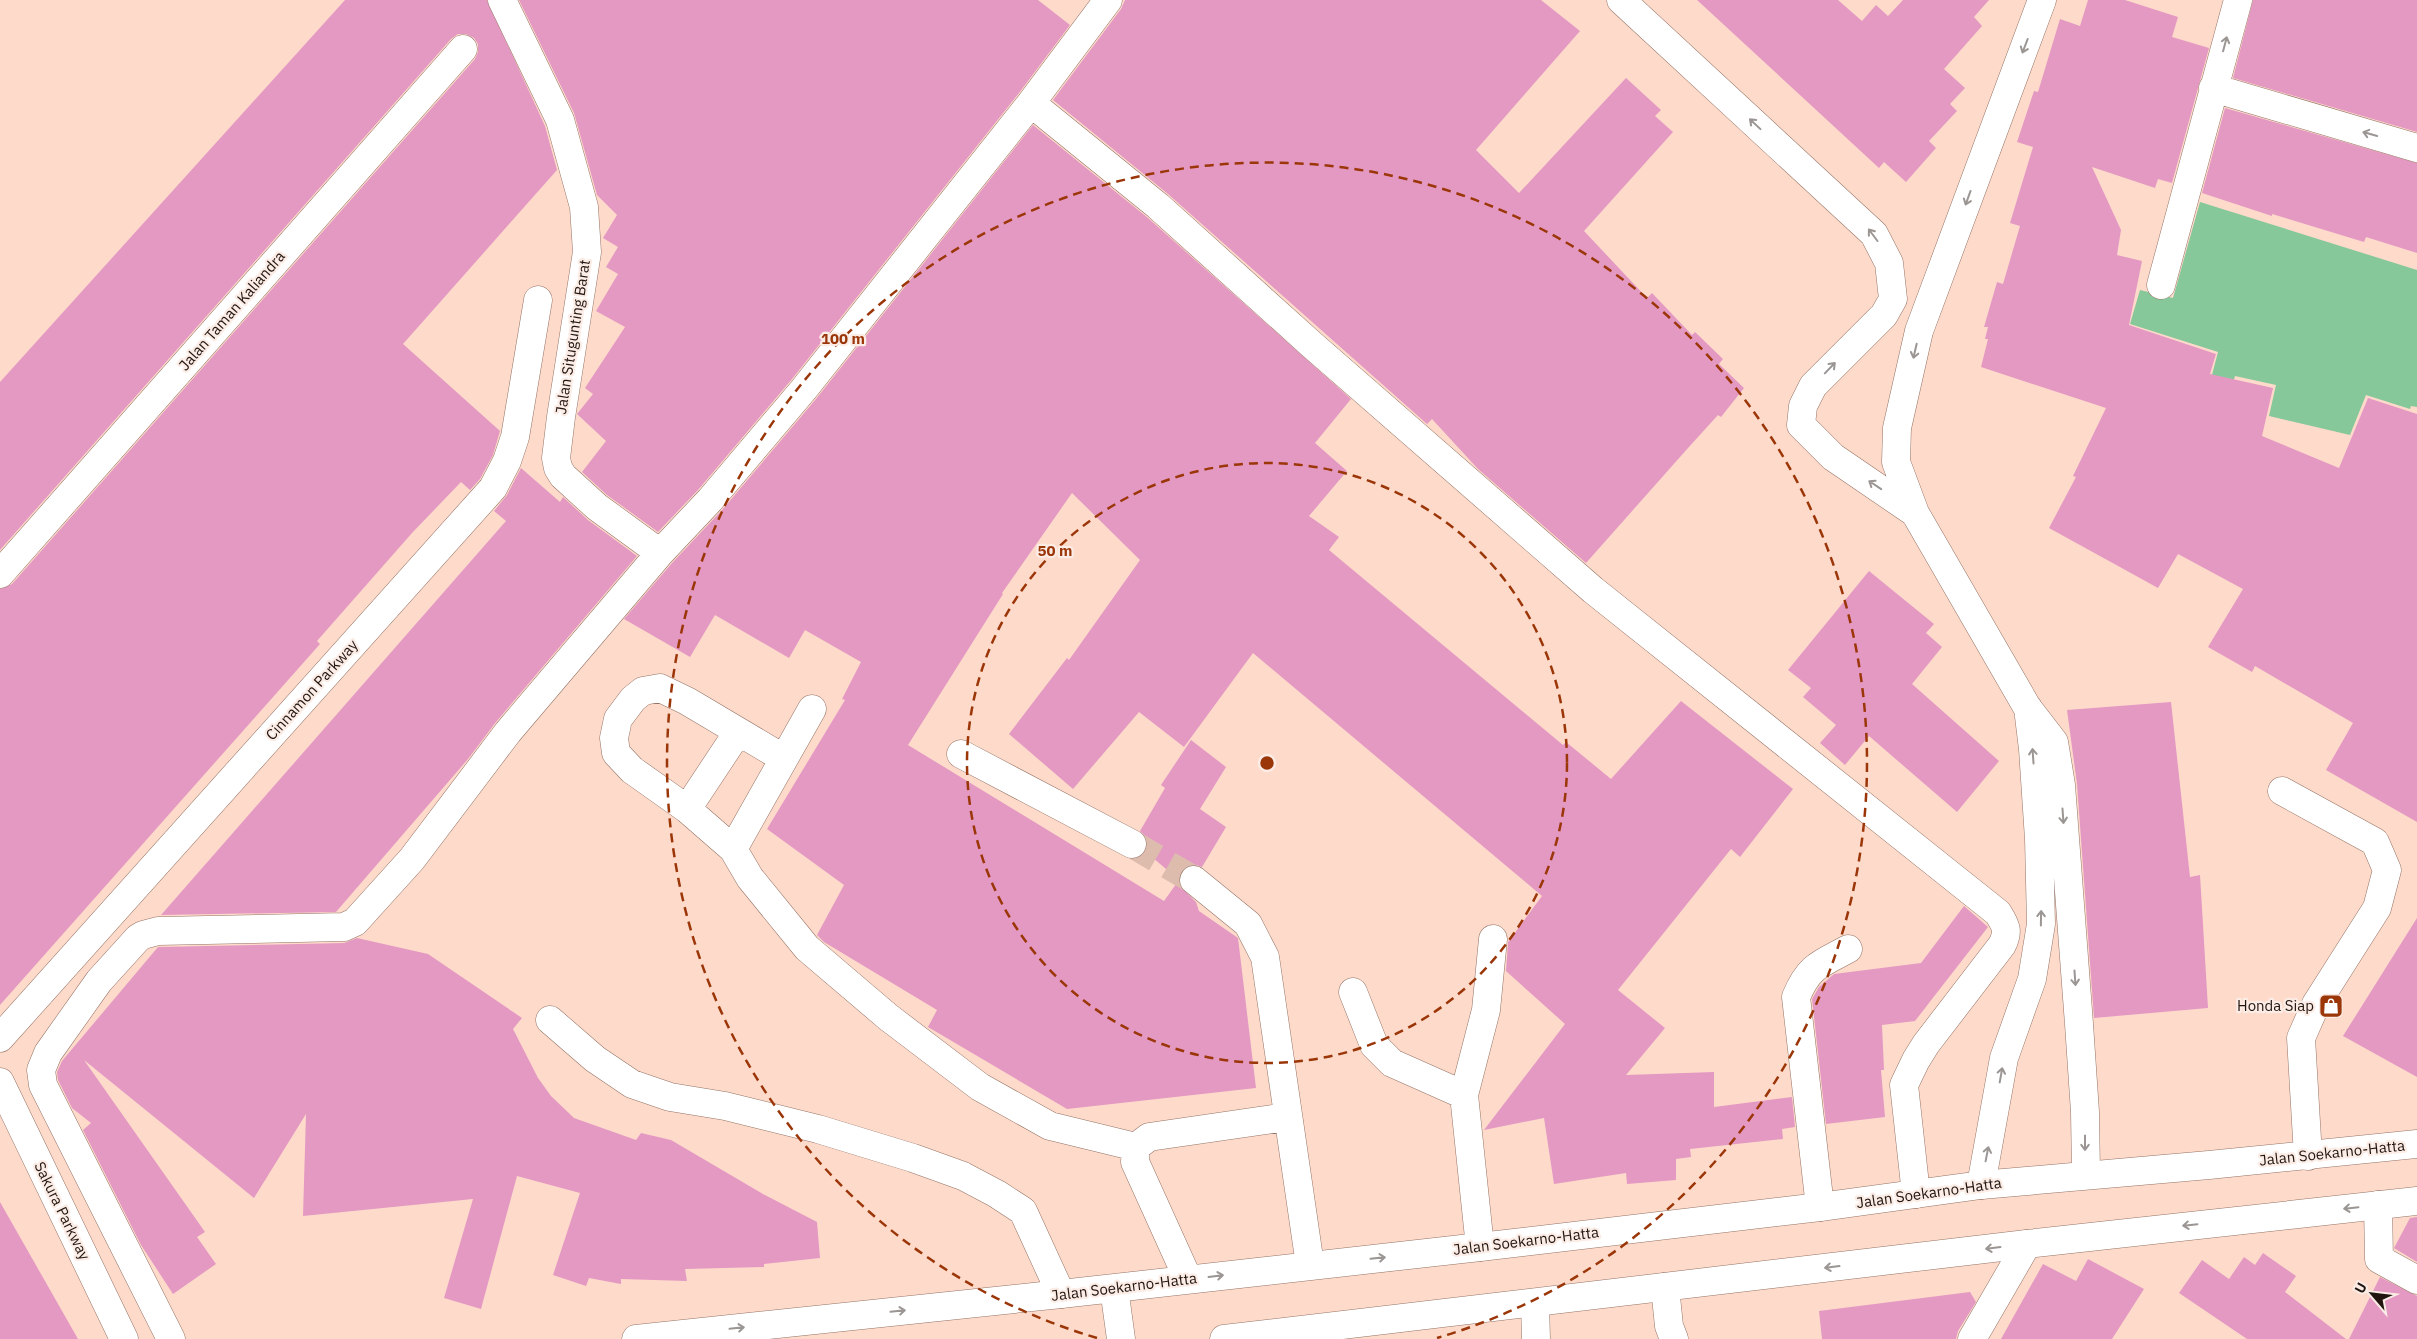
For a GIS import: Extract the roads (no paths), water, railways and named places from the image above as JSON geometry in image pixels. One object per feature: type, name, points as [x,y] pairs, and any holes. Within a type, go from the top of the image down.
[{"type":"main road","name":"Jalan Situgunting Barat","points":[[502,0],[560,120],[584,207],[587,252],[560,417],[556,458],[558,468],[563,476],[597,507],[660,554]]},
{"type":"main road","points":[[171,1339],[43,1085],[41,1070],[48,1053],[99,981],[143,935],[158,932],[344,927],[355,922],[412,859],[508,732],[660,554],[710,500],[804,388],[1031,103],[1108,0]]},
{"type":"main road","points":[[1621,0],[1874,234],[1889,263],[1893,298],[1884,315],[1813,386],[1803,406],[1801,425],[1833,457],[1916,513]]},
{"type":"main road","points":[[2042,0],[1919,331],[1897,428],[1896,462],[1916,513],[2027,707],[2054,742],[2061,785],[2085,1112],[2086,1174]]},
{"type":"main road","points":[[2161,285],[2238,0]]},
{"type":"main road","name":"Jalan Taman Kaliandra","points":[[0,574],[463,48]]},
{"type":"main road","points":[[2213,88],[2417,148]]},
{"type":"main road","points":[[1031,103],[1158,206],[1311,344],[1592,590],[1998,913],[2007,926],[2007,936],[1926,1044],[1904,1085],[1916,1194]]},
{"type":"main road","name":"Cinnamon Parkway","points":[[0,1038],[493,488],[507,461],[515,437],[538,300]]},
{"type":"main road","points":[[784,758],[660,688],[643,690],[633,699],[618,719],[614,738],[616,753],[632,770],[687,809],[733,849],[750,878],[807,948],[888,1017],[980,1087],[1050,1126],[1136,1147]]},
{"type":"main road","points":[[1981,1185],[2004,1058],[2032,979],[2041,924],[2039,839],[2033,749],[2027,707]]},
{"type":"main road","points":[[733,849],[812,709]]},
{"type":"main road","points":[[687,809],[738,732]]},
{"type":"main road","points":[[962,754],[1132,844]]},
{"type":"main road","points":[[2282,791],[2375,842],[2387,870],[2377,908],[2316,1004],[2301,1038],[2308,1156]]},
{"type":"main road","points":[[1194,880],[1248,924],[1265,957],[1310,1265]]},
{"type":"main road","points":[[1480,1247],[1464,1095],[1486,1010],[1493,939]]},
{"type":"main road","points":[[1820,1207],[1796,997],[1803,981],[1812,968],[1848,949]]},
{"type":"main road","points":[[1353,992],[1374,1045],[1392,1063],[1464,1095]]},
{"type":"main road","points":[[550,1020],[594,1059],[632,1084],[670,1097],[725,1106],[818,1129],[913,1158],[963,1176],[998,1194],[1023,1210],[1061,1294]]},
{"type":"main road","name":"Sakura Parkway","points":[[0,1082],[124,1339]]},
{"type":"main road","points":[[1188,1279],[1135,1162],[1136,1147],[1149,1137],[1287,1117]]},
{"type":"main road","name":"Jalan Soekarno-Hatta","points":[[636,1339],[1480,1247],[1820,1207],[1981,1185],[2086,1174],[2308,1156],[2417,1144]]},
{"type":"main road","points":[[1224,1339],[1535,1304],[2027,1244],[2417,1201]]},
{"type":"main road","points":[[2378,1205],[2379,1259],[2417,1280]]},
{"type":"main road","points":[[1972,1339],[2027,1244]]},
{"type":"main road","points":[[1665,1287],[1669,1326],[1674,1339]]},
{"type":"main road","points":[[1114,1288],[1121,1339]]},
{"type":"main road","points":[[1535,1304],[1536,1339]]},
{"type":"tunnel","points":[[1132,844],[1194,880]]},
{"type":"place","name":"Honda Siap","points":[[2331,1006]]}]
